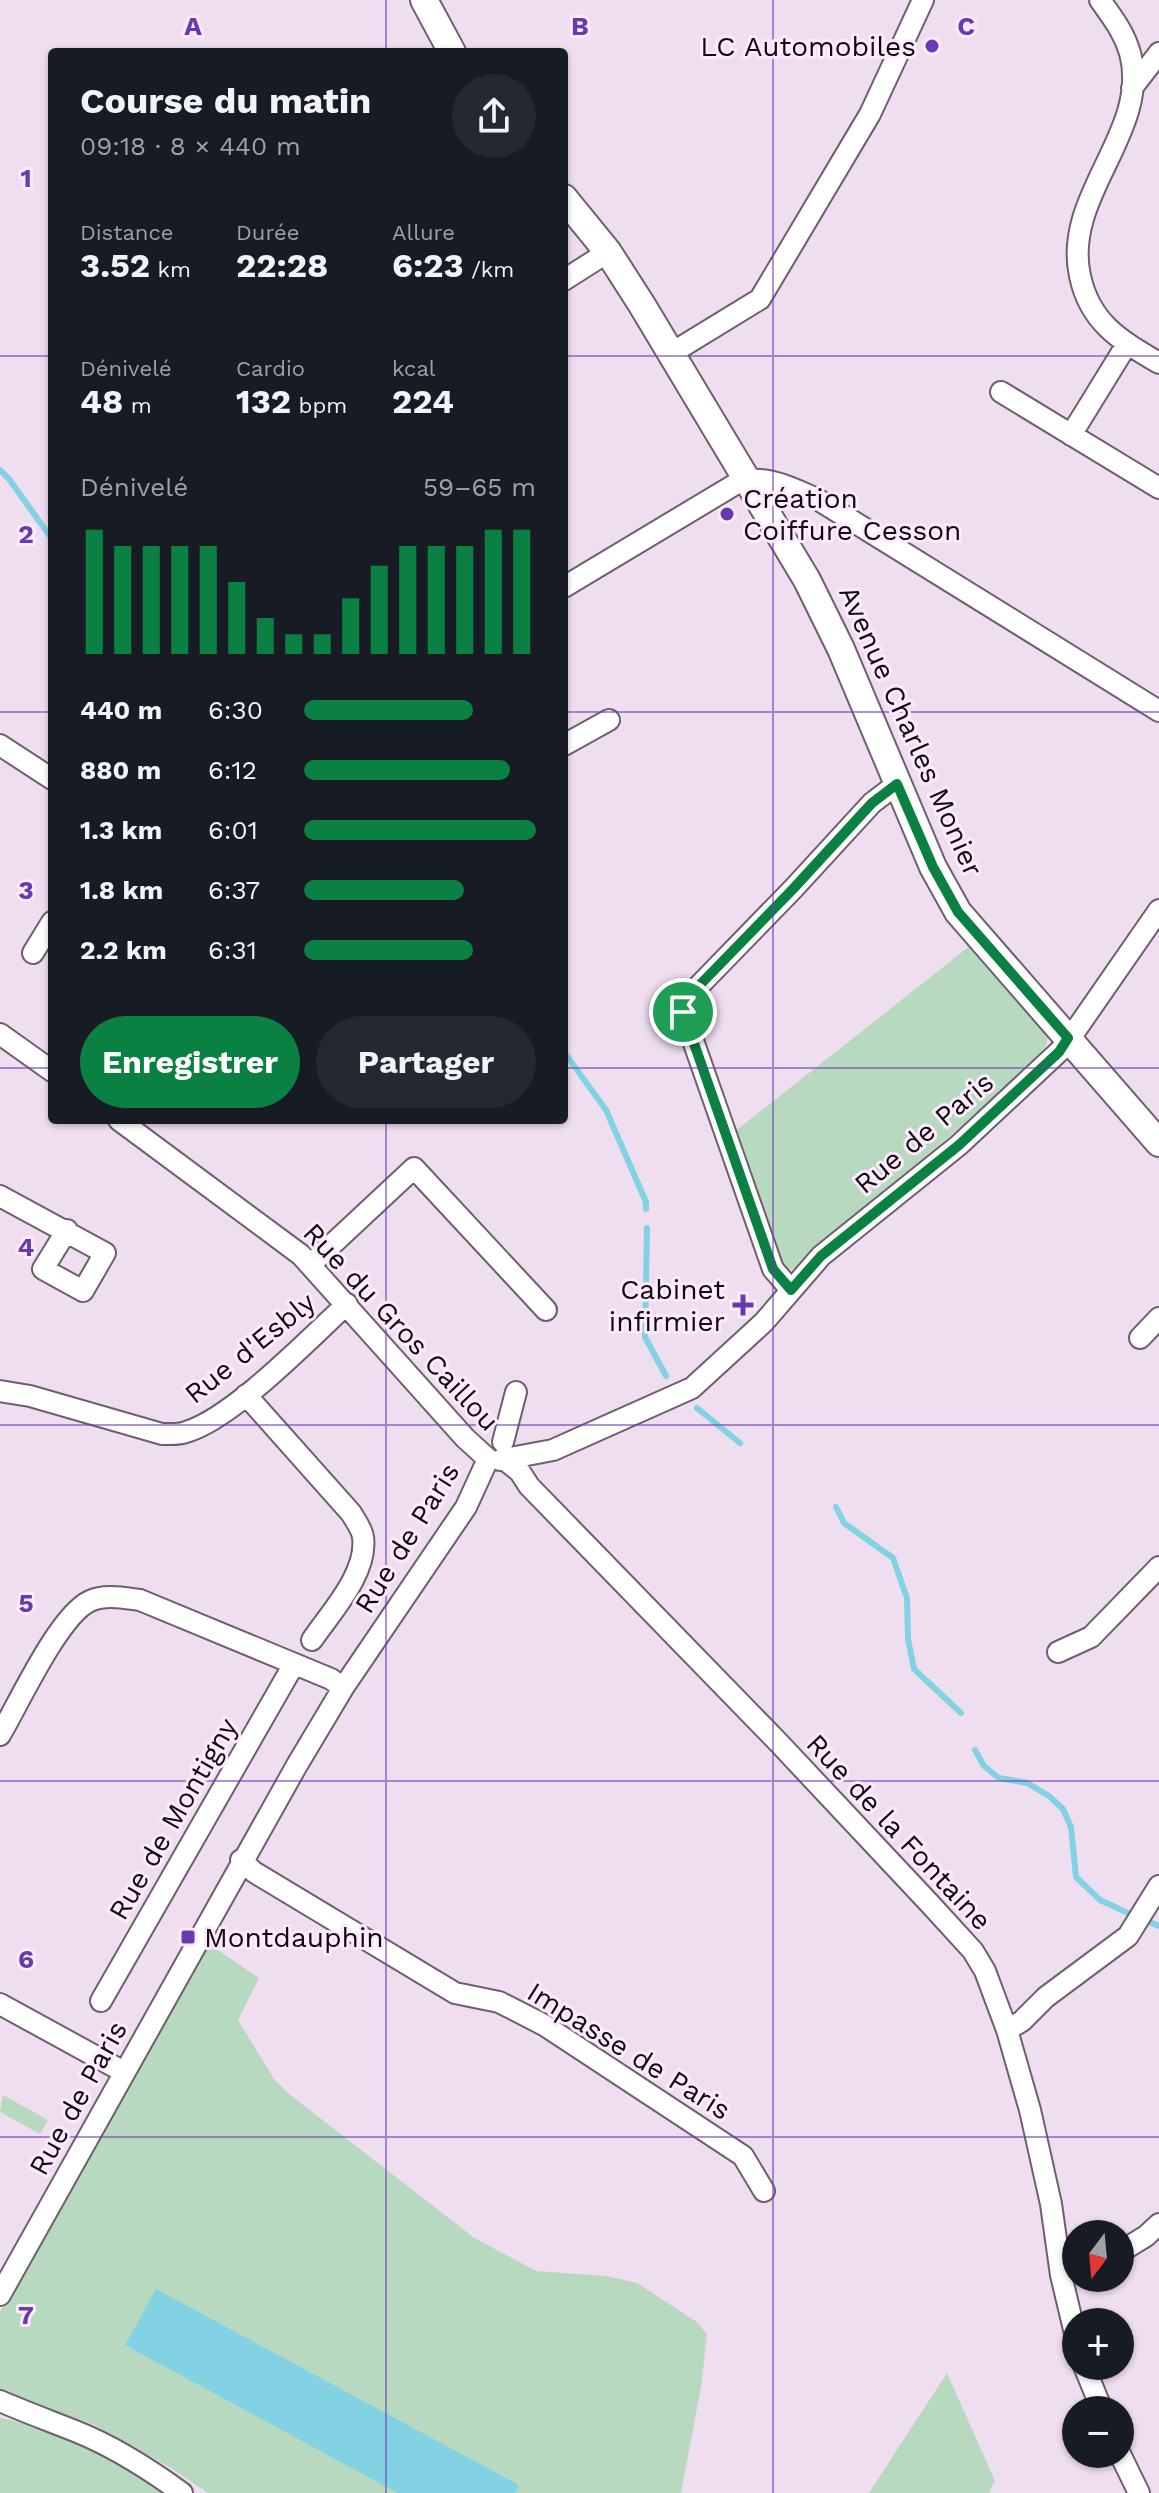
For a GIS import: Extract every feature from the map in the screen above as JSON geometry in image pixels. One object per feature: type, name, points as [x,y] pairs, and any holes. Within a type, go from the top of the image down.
[{"type":"street","points":[[424,0],[450,48]]},
{"type":"street","points":[[670,354],[760,299],[870,114],[923,0]]},
{"type":"street","points":[[1100,0],[1119,25],[1130,55],[1132,88],[1124,124],[1090,196],[1076,245],[1082,287],[1100,322],[1127,344],[1159,363]]},
{"type":"street","points":[[1132,88],[1159,53]]},
{"type":"street","name":"Avenue Charles Monier","points":[[568,203],[608,252],[825,613],[933,867],[958,912],[1159,1143]]},
{"type":"street","points":[[568,277],[608,252]]},
{"type":"street","points":[[1071,435],[1127,344]]},
{"type":"street","points":[[1001,392],[1159,488]]},
{"type":"street","points":[[568,585],[745,479],[785,485],[817,499],[1159,711]]},
{"type":"street","points":[[568,743],[609,720]]},
{"type":"street","points":[[0,745],[48,776]]},
{"type":"street","points":[[791,1290],[773,1269],[683,1012],[689,996],[872,803],[897,784]]},
{"type":"street","name":"Rue de Paris","points":[[0,2295],[241,1860],[343,1688],[499,1454],[553,1450],[692,1388],[748,1339],[821,1256],[959,1145],[1059,1052],[1159,910]]},
{"type":"street","points":[[33,953],[48,929]]},
{"type":"street","points":[[0,1034],[48,1068]]},
{"type":"street","name":"Rue du Gros Caillou","points":[[124,1124],[301,1255],[465,1438],[499,1454]]},
{"type":"street","points":[[310,1265],[414,1168],[546,1310]]},
{"type":"street","points":[[0,1196],[67,1230]]},
{"type":"street","name":"Rue d'Esbly","points":[[0,1391],[30,1396],[162,1434],[182,1434],[198,1428],[246,1395],[347,1304]]},
{"type":"street","points":[[1140,1338],[1159,1318]]},
{"type":"street","points":[[499,1454],[516,1392]]},
{"type":"street","points":[[246,1395],[351,1513],[363,1534],[362,1554],[354,1577],[312,1640]]},
{"type":"street","name":"Rue de la Fontaine","points":[[499,1454],[520,1472],[529,1486],[778,1742],[973,1951],[985,1971],[1007,2030],[1030,2110],[1062,2249]]},
{"type":"street","points":[[1058,1652],[1091,1637],[1159,1567]]},
{"type":"street","points":[[0,1735],[60,1631],[90,1601],[114,1596],[140,1600],[331,1679],[343,1688]]},
{"type":"street","name":"Rue de Montigny","points":[[101,2001],[294,1664]]},
{"type":"street","name":"Impasse de Paris","points":[[241,1860],[254,1872],[455,1993],[499,2002],[544,2025],[743,2156],[764,2191]]},
{"type":"street","points":[[1007,2030],[1128,1936],[1155,1892]]},
{"type":"street","points":[[0,2004],[124,2072]]},
{"type":"street","points":[[1134,2243],[1159,2224]]},
{"type":"street","points":[[0,2401],[122,2453],[182,2493]]},
{"type":"street","points":[[1127,2468],[1139,2493]]},
{"type":"green space","points":[[975,942],[1049,1034],[1045,1048],[1033,1064],[790,1270],[782,1265],[733,1133]]},
{"type":"green space","points":[[207,1943],[259,1978],[238,2020],[274,2079],[289,2094],[473,2237],[536,2271],[606,2276],[637,2283],[697,2322],[707,2334],[701,2387],[681,2493],[208,2493],[168,2466],[93,2424],[0,2393],[0,2312]]},
{"type":"green space","points":[[3,2095],[48,2120],[40,2134],[0,2112]]},
{"type":"green space","points":[[947,2373],[995,2481],[989,2493],[869,2493]]},
{"type":"green space","points":[[0,2418],[67,2438],[109,2458],[168,2493],[0,2493]]},
{"type":"water","points":[[156,2289],[519,2485],[515,2493],[398,2493],[125,2345]]},
{"type":"waterway","points":[[0,470],[48,533]]},
{"type":"waterway","points":[[568,1058],[606,1110],[646,1202],[646,1209]]},
{"type":"waterway","points":[[647,1228],[645,1337],[666,1376]]},
{"type":"waterway","points":[[697,1408],[740,1443]]},
{"type":"waterway","points":[[836,1507],[844,1523],[893,1558],[907,1598],[908,1639],[914,1669],[961,1713]]},
{"type":"waterway","points":[[975,1750],[984,1766],[999,1778],[1027,1783],[1063,1809],[1071,1827],[1076,1877],[1100,1900],[1128,1913]]},
{"type":"waterway","points":[[1149,1922],[1159,1926]]},
{"type":"place","name":"LC Automobiles","points":[[932,46]]},
{"type":"place","name":"Création Coiffure Cesson","points":[[727,514]]},
{"type":"place","name":"Cabinet infirmier","points":[[743,1305]]},
{"type":"place","name":"Montdauphin","points":[[188,1937]]},
{"type":"route","points":[[897,784],[933,867],[958,912],[1068,1038],[1059,1052],[959,1145],[821,1256],[791,1290],[773,1269],[683,1012],[689,996],[872,803],[897,784]]}]
